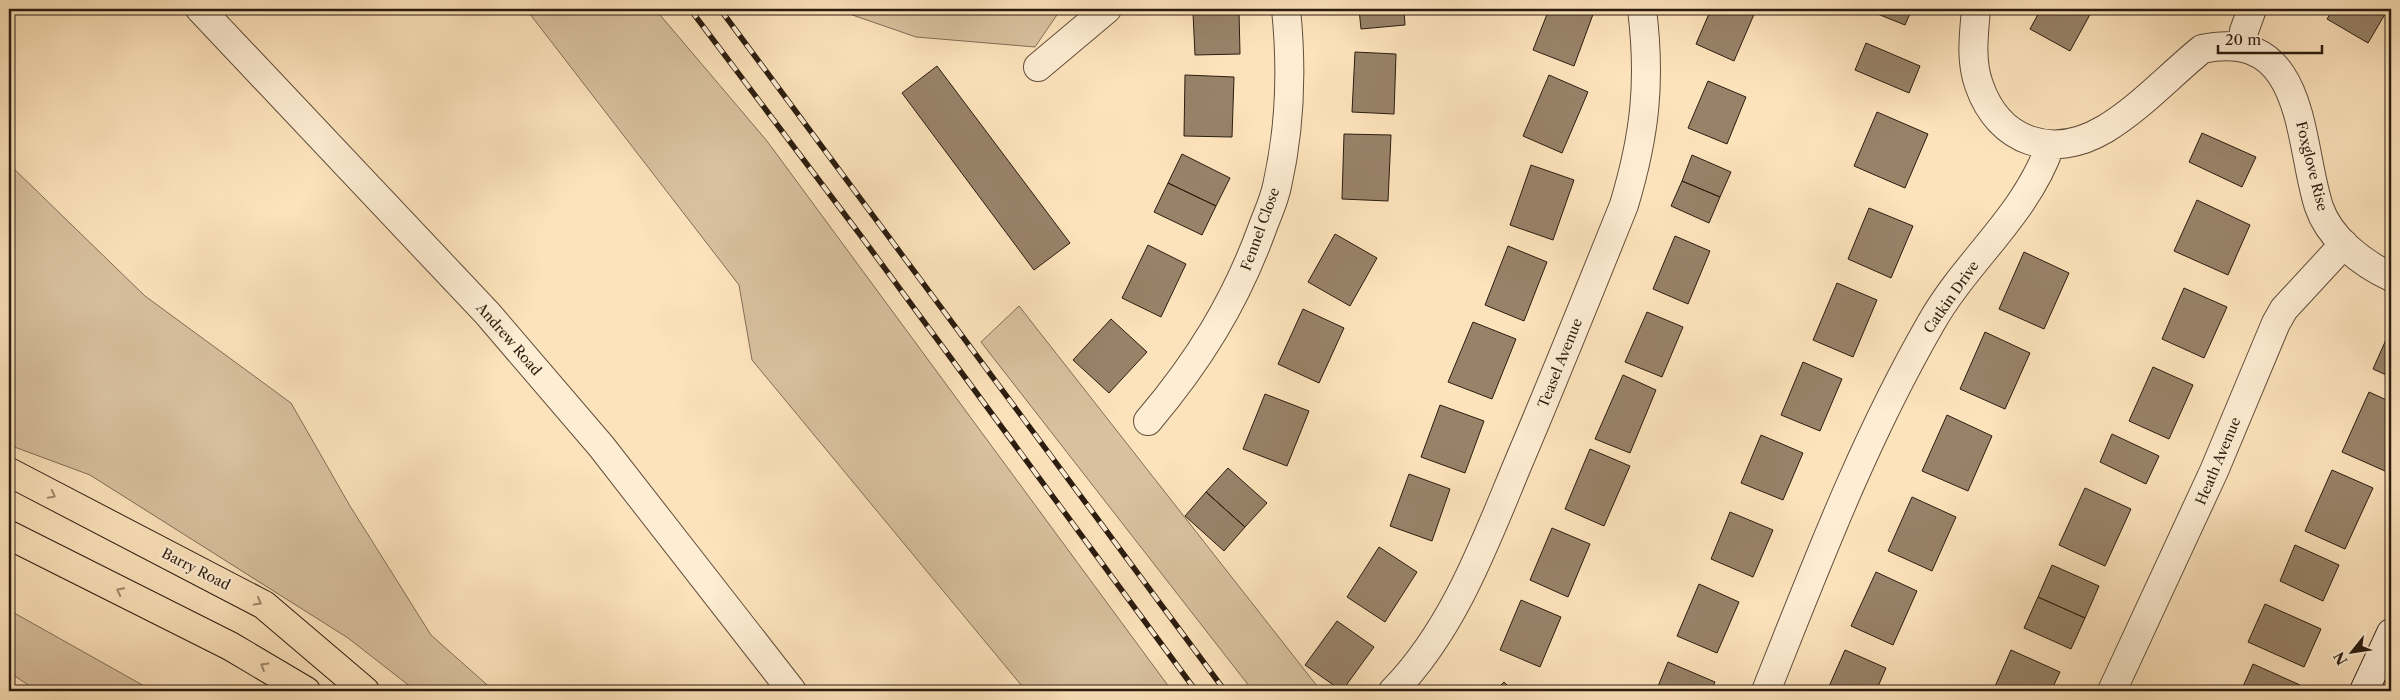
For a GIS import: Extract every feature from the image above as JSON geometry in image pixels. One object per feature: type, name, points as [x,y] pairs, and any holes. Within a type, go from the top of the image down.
[{"type":"main road","name":"Barry Road","points":[[9,472],[264,604],[366,691]]},
{"type":"main road","points":[[9,534],[230,646],[306,691]]},
{"type":"street","name":"Andrew Road","points":[[200,9],[487,313],[601,446],[792,691]]},
{"type":"street","points":[[1038,67],[1107,9]]},
{"type":"street","name":"Fennel Close","points":[[1148,420],[1191,367],[1233,297],[1247,268],[1277,188],[1286,138],[1288,84],[1286,9]]},
{"type":"street","name":"Teasel Avenue","points":[[1394,691],[1432,642],[1464,585],[1487,536],[1624,205],[1638,158],[1646,99],[1648,53],[1642,9]]},
{"type":"street","points":[[1976,9],[1973,54],[1979,85],[1992,111],[2010,130],[2029,141],[2050,146],[2078,142],[2105,129],[2202,49],[2221,45],[2243,47],[2244,31],[2252,9]]},
{"type":"street","name":"Foxglove Rise","points":[[2243,47],[2264,58],[2289,85],[2298,110],[2320,208],[2330,227],[2344,244],[2375,269],[2391,277]]},
{"type":"street","name":"Catkin Drive","points":[[1766,691],[1842,501],[1896,385],[1938,311],[2038,177],[2050,146]]},
{"type":"street","name":"Heath Avenue","points":[[2112,691],[2214,471],[2276,323],[2284,309],[2344,244]]},
{"type":"street","points":[[2364,691],[2391,632]]},
{"type":"path","points":[[970,9],[1019,9]]},
{"type":"shaded area","points":[[526,9],[655,9],[767,141],[1172,691],[1026,691],[752,360],[739,285]]},
{"type":"shaded area","points":[[835,9],[1061,9],[1035,47],[916,37]]},
{"type":"shaded area","points":[[9,164],[145,296],[291,403],[350,506],[431,635],[494,691],[416,691],[348,638],[90,475],[9,445]]},
{"type":"shaded area","points":[[1019,306],[1321,691],[1253,691],[981,342]]},
{"type":"shaded area","points":[[9,610],[153,691],[37,691],[9,672]]},
{"type":"building","points":[[1359,9],[1404,9],[1405,25],[1361,29]]},
{"type":"building","points":[[1549,9],[1595,9],[1574,66],[1533,50]]},
{"type":"building","points":[[1711,9],[1748,9],[1755,12],[1734,61],[1696,44]]},
{"type":"building","points":[[1865,9],[1912,9],[1905,25]]},
{"type":"building","points":[[2041,9],[2093,9],[2070,51],[2030,29]]},
{"type":"building","points":[[2333,9],[2388,9],[2368,43],[2327,19]]},
{"type":"building","points":[[1239,11],[1240,54],[1195,55],[1193,13]]},
{"type":"building","points":[[1866,43],[1920,66],[1909,93],[1855,70]]},
{"type":"building","points":[[1355,52],[1396,54],[1394,114],[1352,112]]},
{"type":"building","points":[[937,66],[1070,243],[1034,270],[902,93]]},
{"type":"building","points":[[1185,75],[1234,77],[1232,137],[1184,136]]},
{"type":"building","points":[[1549,75],[1588,92],[1562,153],[1523,136]]},
{"type":"building","points":[[1708,81],[1746,97],[1727,144],[1688,128]]},
{"type":"building","points":[[1877,112],[1928,134],[1905,188],[1854,166]]},
{"type":"building","points":[[2202,133],[2256,157],[2242,187],[2189,162]]},
{"type":"building","points":[[1344,134],[1391,135],[1388,201],[1342,199]]},
{"type":"building","points":[[1182,154],[1230,178],[1216,206],[1168,183]]},
{"type":"building","points":[[1692,155],[1731,172],[1720,197],[1682,181]]},
{"type":"building","points":[[1531,165],[1574,180],[1553,240],[1510,225]]},
{"type":"building","points":[[1682,181],[1720,197],[1709,223],[1671,206]]},
{"type":"building","points":[[1168,183],[1216,206],[1202,235],[1154,212]]},
{"type":"building","points":[[2197,200],[2250,225],[2228,275],[2174,251]]},
{"type":"building","points":[[1869,208],[1913,226],[1891,278],[1848,259]]},
{"type":"building","points":[[1335,234],[1377,258],[1350,306],[1308,282]]},
{"type":"building","points":[[1675,236],[1710,251],[1688,304],[1653,289]]},
{"type":"building","points":[[1148,245],[1186,264],[1161,317],[1122,298]]},
{"type":"building","points":[[1508,246],[1547,262],[1524,321],[1485,305]]},
{"type":"building","points":[[2024,252],[2069,273],[2044,329],[1999,309]]},
{"type":"building","points":[[1837,283],[1877,300],[1853,357],[1813,340]]},
{"type":"building","points":[[2184,288],[2227,307],[2204,358],[2162,339]]},
{"type":"building","points":[[1303,309],[1344,328],[1319,383],[1278,364]]},
{"type":"building","points":[[1647,312],[1683,327],[1662,377],[1625,362]]},
{"type":"building","points":[[1111,319],[1147,352],[1109,393],[1073,360]]},
{"type":"building","points":[[1473,322],[1516,339],[1492,399],[1448,382]]},
{"type":"building","points":[[1985,332],[2030,353],[2005,409],[1960,389]]},
{"type":"building","points":[[2389,333],[2391,334],[2391,377],[2373,369]]},
{"type":"building","points":[[1803,362],[1842,379],[1820,431],[1781,415]]},
{"type":"building","points":[[2153,367],[2193,385],[2169,439],[2129,421]]},
{"type":"building","points":[[1623,375],[1656,390],[1630,453],[1595,439]]},
{"type":"building","points":[[2369,392],[2391,402],[2391,456],[2385,471],[2342,452]]},
{"type":"building","points":[[1265,394],[1309,411],[1287,466],[1243,449]]},
{"type":"building","points":[[1440,405],[1484,421],[1465,473],[1421,457]]},
{"type":"building","points":[[1947,415],[1992,436],[1968,491],[1922,471]]},
{"type":"building","points":[[2112,434],[2159,456],[2146,484],[2100,462]]},
{"type":"building","points":[[1761,435],[1803,453],[1783,500],[1741,483]]},
{"type":"building","points":[[1590,449],[1630,466],[1604,526],[1565,509]]},
{"type":"building","points":[[1228,468],[1267,503],[1245,527],[1206,492]]},
{"type":"building","points":[[2332,470],[2373,488],[2345,549],[2305,531]]},
{"type":"building","points":[[1409,474],[1450,489],[1432,541],[1390,526]]},
{"type":"building","points":[[2085,488],[2131,509],[2105,566],[2059,545]]},
{"type":"building","points":[[1206,492],[1245,527],[1224,551],[1185,516]]},
{"type":"building","points":[[1912,497],[1956,517],[1932,571],[1888,551]]},
{"type":"building","points":[[1730,512],[1773,530],[1753,577],[1711,559]]},
{"type":"building","points":[[1552,528],[1590,544],[1568,597],[1530,580]]},
{"type":"building","points":[[2295,545],[2339,565],[2323,601],[2280,581]]},
{"type":"building","points":[[1379,547],[1417,572],[1385,622],[1347,597]]},
{"type":"building","points":[[2052,565],[2099,586],[2085,618],[2038,597]]},
{"type":"building","points":[[1876,572],[1917,591],[1893,645],[1851,626]]},
{"type":"building","points":[[1699,584],[1739,602],[1717,653],[1677,636]]},
{"type":"building","points":[[2038,597],[2085,618],[2071,649],[2024,628]]},
{"type":"building","points":[[1521,600],[1561,617],[1540,667],[1500,650]]},
{"type":"building","points":[[2265,604],[2321,629],[2304,667],[2248,642]]},
{"type":"building","points":[[1337,621],[1374,647],[1342,691],[1305,665]]},
{"type":"building","points":[[1845,650],[1886,668],[1876,691],[1827,691]]},
{"type":"building","points":[[2011,650],[2060,672],[2051,691],[1993,691]]},
{"type":"building","points":[[1668,662],[1715,682],[1711,691],[1656,691]]},
{"type":"building","points":[[2253,664],[2300,685],[2297,691],[2241,691]]},
{"type":"building","points":[[1504,682],[1513,691],[1495,691]]},
{"type":"railway","points":[[690,9],[861,236],[1196,691]]},
{"type":"railway","points":[[720,9],[1225,691]]}]
